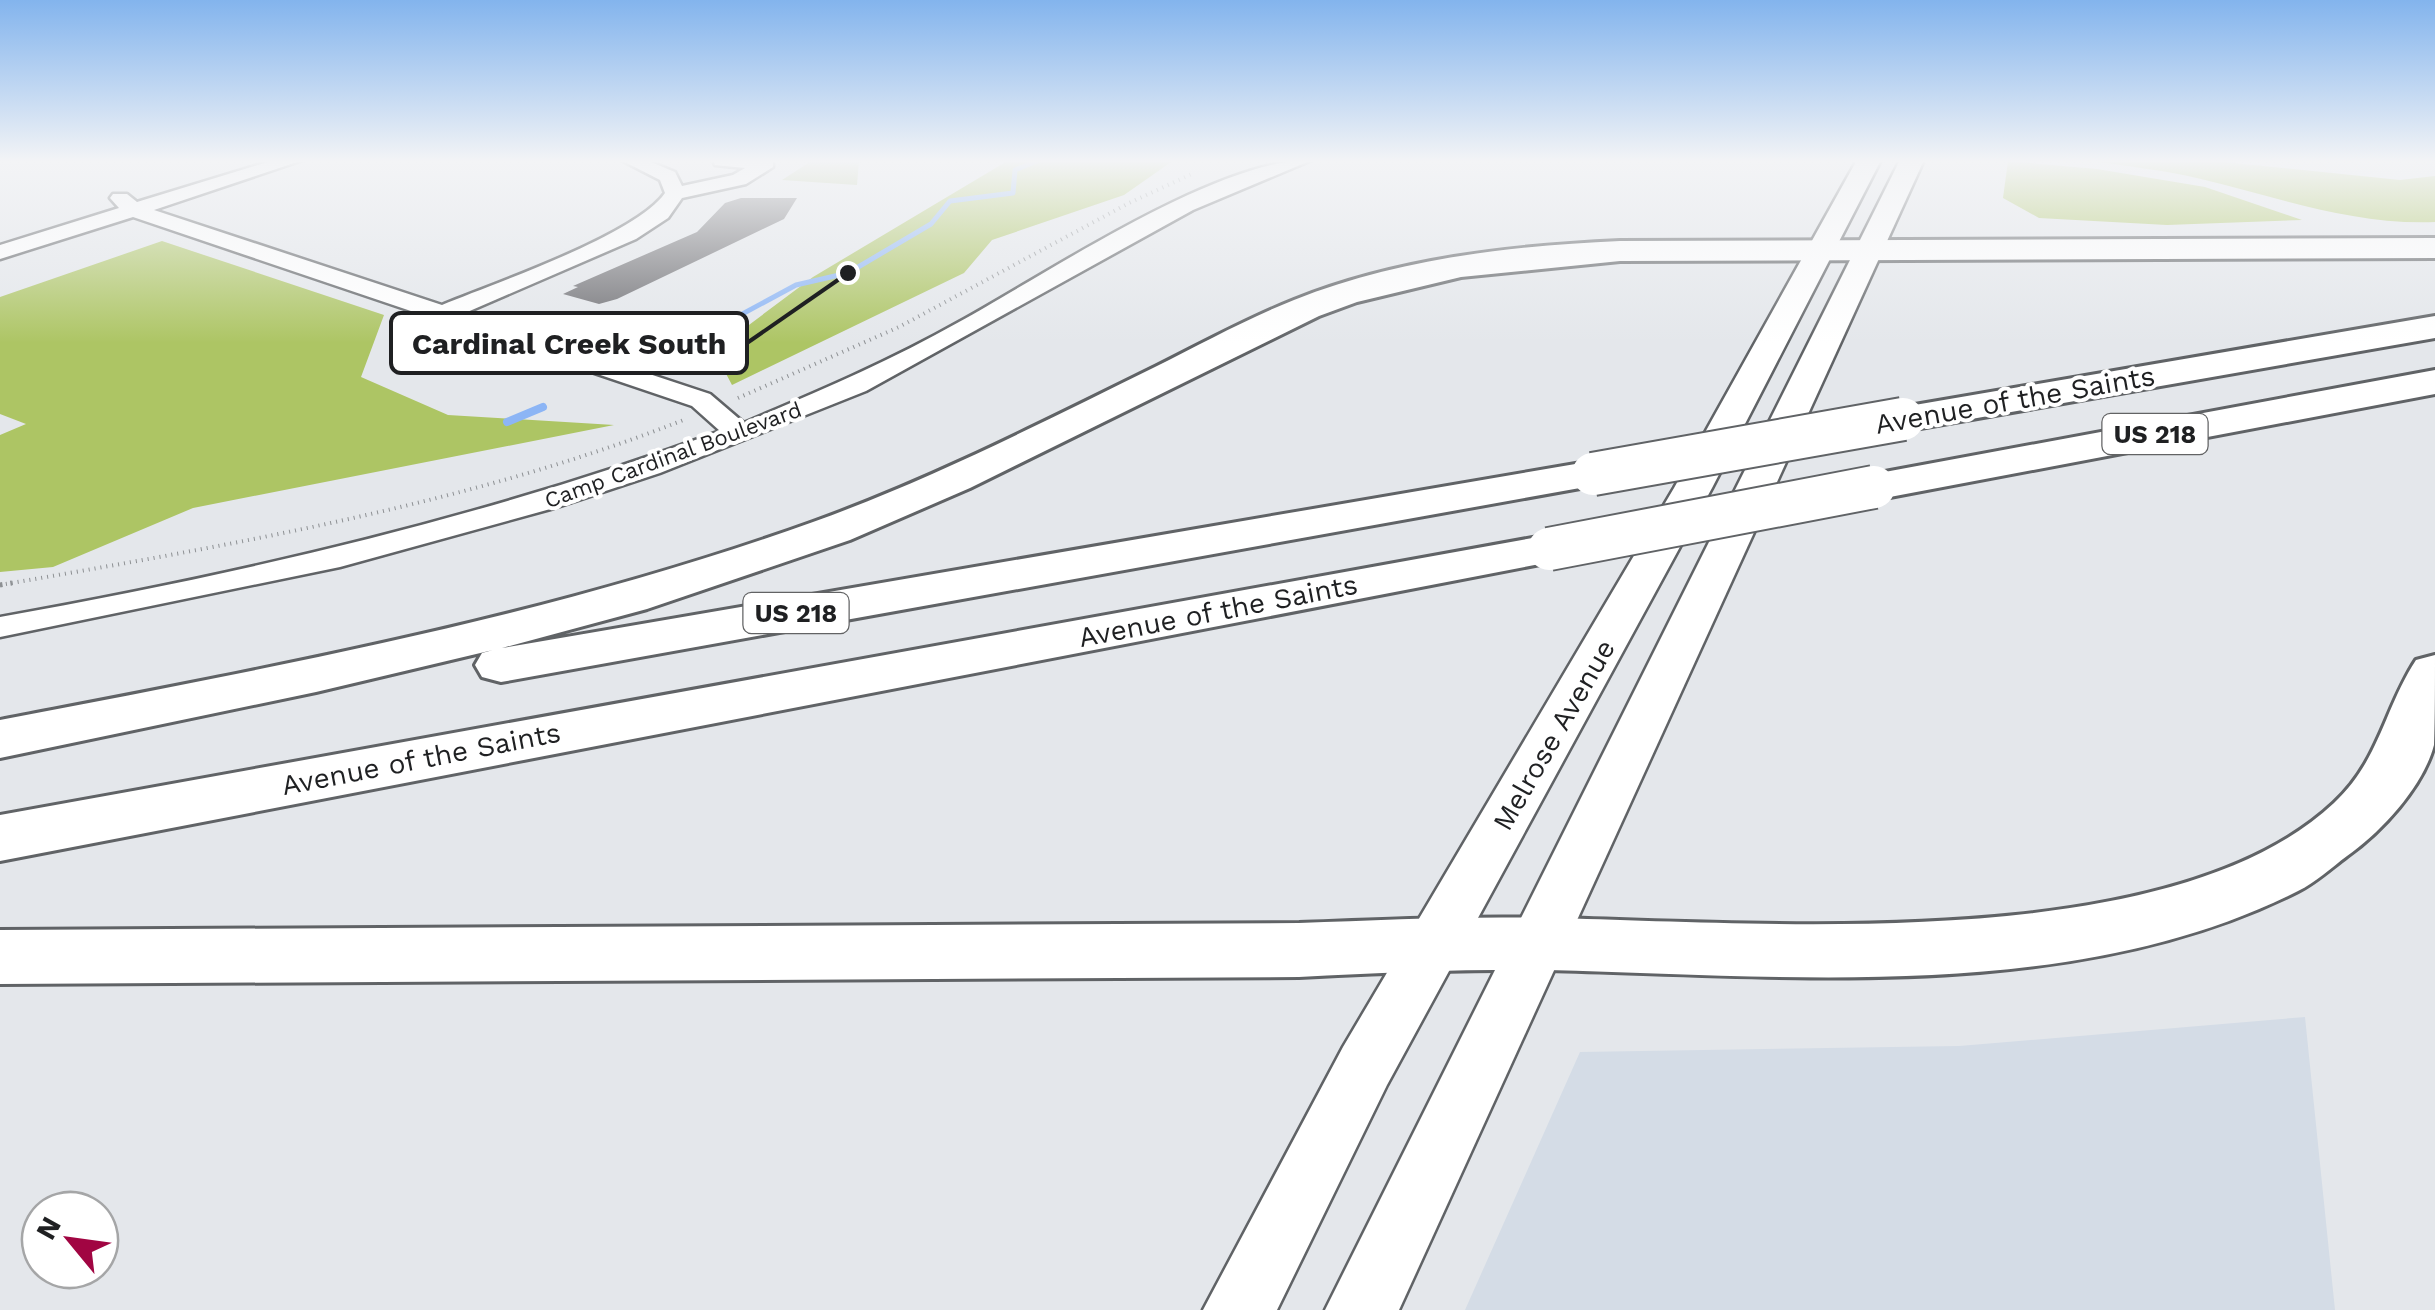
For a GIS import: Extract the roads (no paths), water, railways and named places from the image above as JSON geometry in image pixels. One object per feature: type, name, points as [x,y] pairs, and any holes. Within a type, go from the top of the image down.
[{"type":"highway","points":[[0,739],[491,636],[740,564],[914,498],[1306,308],[1392,279],[1471,263],[1540,254],[1821,249],[2435,248]]},
{"type":"highway","name":"Avenue of the Saints","points":[[0,753],[2435,327]]},
{"type":"highway","name":"Avenue of the Saints","points":[[0,838],[2435,382]]},
{"type":"highway","points":[[0,957],[1537,944],[1941,946],[2060,936],[2167,914],[2276,874],[2352,822],[2398,765],[2412,738],[2435,672]]},
{"type":"main road","name":"Melrose Avenue","points":[[1239,1310],[1365,1066],[1665,538],[1836,221]]},
{"type":"main road","points":[[1361,1310],[1883,221]]},
{"type":"street","points":[[0,252],[81,221]]},
{"type":"street","points":[[176,221],[701,400],[725,421]]},
{"type":"street","points":[[446,313],[650,221]]},
{"type":"street","name":"Camp Cardinal Boulevard","points":[[0,628],[332,562],[627,476],[725,421],[882,352],[1125,221]]},
{"type":"street","name":"Camp Cardinal Boulevard","points":[[0,604],[187,571],[478,502],[604,465],[941,344],[1158,221]]},
{"type":"waterway","points":[[696,339],[796,285],[848,273],[933,221]]},
{"type":"waterway","points":[[507,422],[543,407]]},
{"type":"place","name":"Cardinal Creek South","points":[[848,273]]}]
